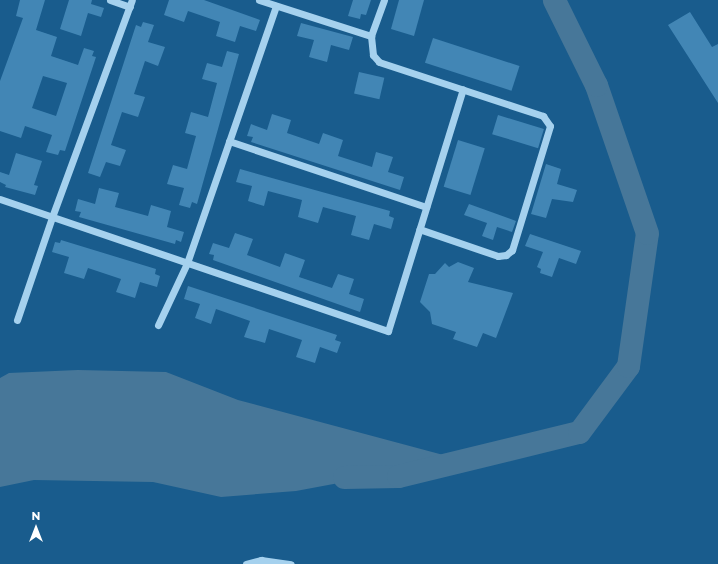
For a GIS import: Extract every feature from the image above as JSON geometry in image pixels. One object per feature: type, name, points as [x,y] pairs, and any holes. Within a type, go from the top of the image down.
[{"type":"street","points":[[17,320],[52,217],[131,4],[110,0]]},
{"type":"street","points":[[259,0],[371,36]]},
{"type":"street","points":[[384,0],[371,36],[373,55],[379,62],[543,116],[550,126],[515,242],[506,255],[498,256],[419,229]]},
{"type":"street","points":[[158,325],[187,263],[276,6]]},
{"type":"street","points":[[0,199],[388,331],[462,89]]},
{"type":"street","points":[[229,141],[426,207]]},
{"type":"street","points":[[246,564],[261,560],[291,564]]},
{"type":"water","points":[[78,370],[166,372],[238,400],[462,460],[296,491],[221,497],[153,482],[34,480],[0,487],[0,378],[9,373]]},
{"type":"building","points":[[20,0],[45,0],[36,30],[57,37],[51,56],[78,65],[84,48],[94,51],[92,56],[96,57],[65,151],[60,150],[58,155],[46,152],[52,135],[25,126],[21,138],[0,131],[0,81],[23,18],[16,16]],"holes":[[[43,76],[67,83],[56,116],[32,108]]]},
{"type":"building","points":[[69,0],[92,0],[91,4],[104,8],[101,17],[88,13],[81,36],[60,29]]},
{"type":"building","points":[[169,0],[204,0],[260,20],[256,31],[240,26],[235,42],[216,36],[220,22],[188,11],[184,22],[164,15]]},
{"type":"building","points":[[353,0],[371,0],[366,15],[361,14],[360,19],[348,16]]},
{"type":"building","points":[[399,0],[424,0],[414,36],[391,29]]},
{"type":"building","points":[[690,12],[712,47],[718,44],[718,103],[668,25]]},
{"type":"building","points":[[143,22],[154,25],[148,42],[165,47],[158,66],[145,61],[134,94],[145,97],[138,117],[122,112],[111,145],[126,150],[120,166],[106,162],[100,177],[88,173],[136,25],[141,27]]},
{"type":"building","points":[[301,23],[353,37],[349,50],[331,45],[327,62],[309,57],[314,40],[297,36]]},
{"type":"building","points":[[433,38],[520,66],[512,91],[425,63]]},
{"type":"building","points":[[227,51],[239,54],[197,204],[192,202],[190,208],[179,205],[184,188],[167,184],[173,165],[187,169],[196,136],[185,133],[191,112],[208,117],[217,83],[202,79],[207,63],[222,67]]},
{"type":"building","points":[[359,72],[384,78],[379,99],[354,93]]},
{"type":"building","points":[[272,114],[291,120],[287,133],[319,144],[323,133],[343,140],[338,156],[372,167],[376,152],[393,157],[388,172],[404,177],[400,190],[251,142],[253,137],[247,136],[251,124],[267,130]]},
{"type":"building","points":[[498,115],[544,129],[538,148],[492,134]]},
{"type":"building","points":[[458,140],[485,148],[470,195],[444,187]]},
{"type":"building","points":[[16,153],[42,161],[34,185],[38,186],[35,195],[5,187],[6,185],[0,182],[0,172],[9,175]]},
{"type":"building","points":[[546,164],[561,169],[557,184],[577,190],[573,202],[552,199],[546,218],[531,214]]},
{"type":"building","points":[[240,169],[390,211],[389,216],[394,218],[391,229],[374,224],[369,240],[351,235],[356,216],[323,207],[318,223],[298,217],[302,200],[268,191],[264,206],[248,201],[252,186],[236,182]]},
{"type":"building","points":[[99,188],[119,193],[115,207],[148,216],[151,205],[171,211],[167,227],[184,232],[181,242],[176,240],[175,244],[79,217],[81,212],[75,211],[78,199],[95,204]]},
{"type":"building","points":[[469,204],[516,221],[512,232],[497,227],[493,240],[482,236],[487,223],[464,215]]},
{"type":"building","points":[[235,233],[253,239],[247,255],[280,267],[285,253],[305,260],[299,277],[332,288],[338,274],[354,279],[349,294],[364,299],[360,312],[213,260],[214,255],[209,254],[213,243],[229,248]]},
{"type":"building","points":[[530,234],[581,251],[576,264],[559,258],[552,277],[540,273],[541,269],[537,267],[543,252],[525,246]]},
{"type":"building","points":[[61,240],[156,269],[155,274],[160,276],[157,287],[140,282],[135,298],[116,292],[121,279],[88,268],[84,279],[64,273],[69,257],[52,252],[55,242],[60,243]]},
{"type":"building","points":[[458,262],[474,268],[468,282],[513,293],[496,338],[483,333],[477,347],[453,339],[456,332],[432,324],[430,312],[420,302],[429,274],[435,274],[445,263],[449,267]]},
{"type":"building","points":[[188,286],[337,335],[335,340],[341,342],[337,353],[320,347],[315,363],[296,357],[302,340],[269,329],[265,343],[244,337],[250,321],[216,309],[211,324],[195,318],[200,304],[184,299]]},
{"type":"waterway","points":[[344,477],[398,476],[579,432],[628,366],[647,233],[596,85],[554,0]]}]
